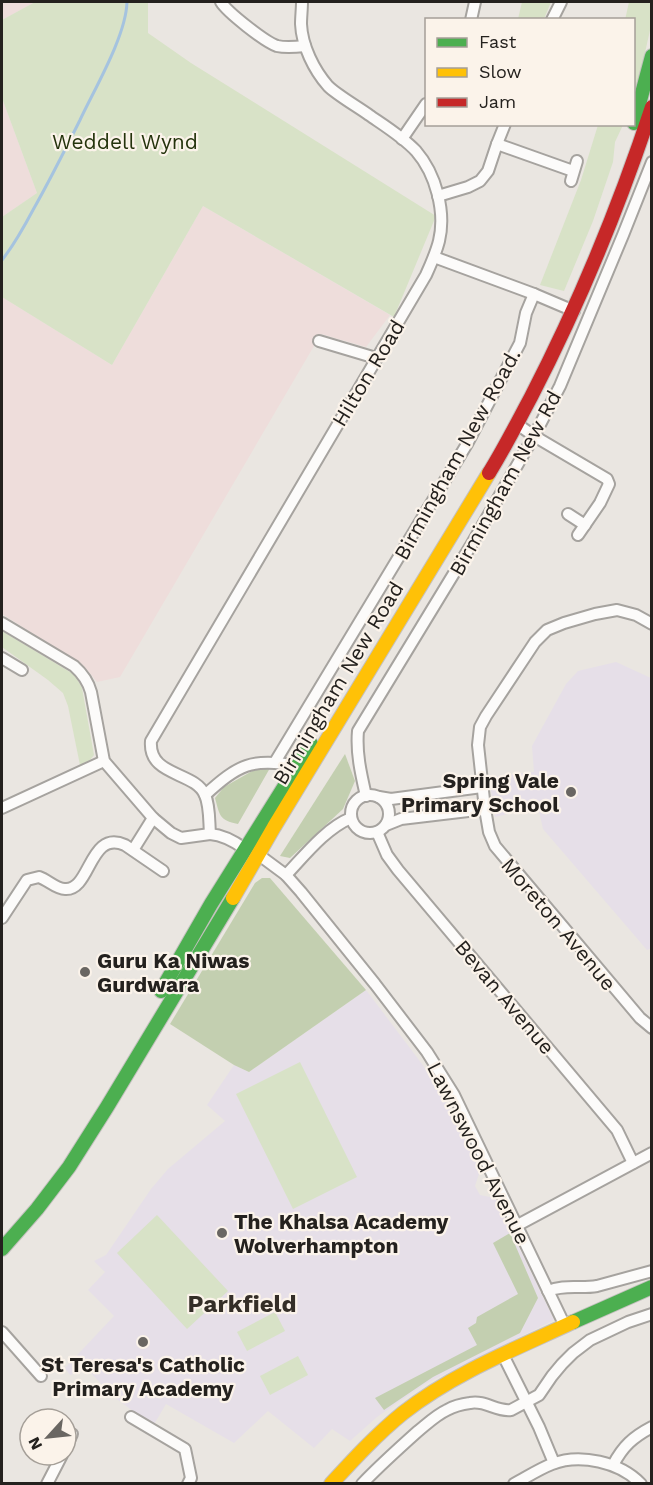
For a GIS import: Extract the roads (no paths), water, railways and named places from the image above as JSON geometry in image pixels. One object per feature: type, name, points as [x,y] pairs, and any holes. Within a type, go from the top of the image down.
[{"type":"main road","name":"Birmingham New Road","points":[[2,1249],[69,1167],[107,1107],[517,424],[604,238],[639,147],[648,106],[651,56]]},
{"type":"main road","name":"Birmingham New Road","points":[[635,122],[648,106]]},
{"type":"main road","name":"Birmingham New Road","points":[[2,1233],[74,1137],[130,1046],[211,904],[480,467],[569,309],[632,126]]},
{"type":"main road","points":[[245,849],[259,855]]},
{"type":"main road","points":[[331,1484],[385,1429],[415,1404],[503,1355],[651,1287]]},
{"type":"street","points":[[221,2],[234,16],[268,42],[278,46],[306,46]]},
{"type":"street","name":"Hilton Road","points":[[205,795],[200,787],[163,767],[155,760],[150,747],[151,741],[426,275],[434,257],[441,230],[438,196],[426,167],[416,152],[402,139],[330,87],[316,70],[306,46],[301,25],[302,2]]},
{"type":"street","points":[[471,18],[475,2]]},
{"type":"street","points":[[553,18],[561,2]]},
{"type":"street","points":[[402,139],[425,105]]},
{"type":"street","points":[[438,196],[480,181],[488,171],[504,126]]},
{"type":"street","points":[[497,144],[574,171]]},
{"type":"street","name":"Birmingham New Rd","points":[[366,796],[359,760],[357,731],[464,557],[534,436],[560,386],[651,162]]},
{"type":"street","points":[[434,257],[569,309]]},
{"type":"street","name":"Birmingham New Road.","points":[[275,762],[467,444],[520,343],[526,313],[534,294]]},
{"type":"street","points":[[319,341],[376,358]]},
{"type":"street","points":[[517,424],[607,479],[609,484],[600,503],[582,530],[568,514]]},
{"type":"street","name":"Moreton Avenue","points":[[651,624],[636,615],[617,610],[595,614],[547,630],[536,642],[486,716],[480,727],[478,745],[485,809],[492,840],[500,854],[651,1028]]},
{"type":"street","points":[[2,623],[74,666],[83,674],[88,683],[104,761],[153,818],[171,834],[181,838],[210,834],[223,836],[245,849]]},
{"type":"street","points":[[2,658],[22,670]]},
{"type":"street","points":[[2,808],[104,761]]},
{"type":"street","points":[[210,834],[209,812],[205,795],[229,774],[238,769],[264,762],[297,766]]},
{"type":"street","points":[[482,786],[391,799],[366,796],[357,800],[351,818],[360,830],[372,833],[401,819],[485,809]]},
{"type":"street","points":[[379,797],[389,810],[388,820],[382,829]]},
{"type":"street","points":[[133,850],[153,818]]},
{"type":"street","points":[[286,875],[315,844],[343,821],[351,818]]},
{"type":"street","name":"Bevan Avenue","points":[[382,829],[387,855],[398,870],[617,1130],[633,1163]]},
{"type":"street","points":[[2,918],[25,883],[31,878],[39,877],[63,889],[71,889],[79,882],[99,850],[107,844],[118,842],[163,871]]},
{"type":"street","name":"Lawnswood Avenue","points":[[259,855],[286,875],[326,922],[427,1052],[454,1095],[565,1326]]},
{"type":"street","points":[[516,1226],[651,1153]]},
{"type":"street","points":[[548,1291],[562,1287],[597,1286],[651,1271]]},
{"type":"street","points":[[362,1484],[406,1442],[448,1409],[478,1402],[506,1411],[526,1403],[539,1395],[562,1364],[590,1340],[651,1314]]},
{"type":"street","points":[[2,1332],[41,1376]]},
{"type":"street","points":[[503,1355],[548,1445],[554,1463]]},
{"type":"street","points":[[131,1417],[185,1449],[191,1478],[188,1484]]},
{"type":"street","points":[[613,1465],[621,1450],[651,1427]]},
{"type":"street","points":[[514,1484],[554,1463],[580,1460],[613,1465],[626,1471],[641,1484]]},
{"type":"street","points":[[47,1484],[56,1467]]},
{"type":"waterway","points":[[2,260],[19,236],[101,78],[116,46],[127,2]]},
{"type":"place","name":"Spring Vale Primary School","points":[[571,792]]},
{"type":"place","name":"Guru Ka Niwas Gurdwara","points":[[85,972]]},
{"type":"place","name":"The Khalsa Academy Wolverhampton","points":[[222,1233]]},
{"type":"place","name":"St Teresa's Catholic Primary Academy","points":[[143,1342]]},
{"type":"district","name":"Parkfield","points":[[242,1304]]},
{"type":"park label","name":"Weddell Wynd","points":[[125,141]]}]
